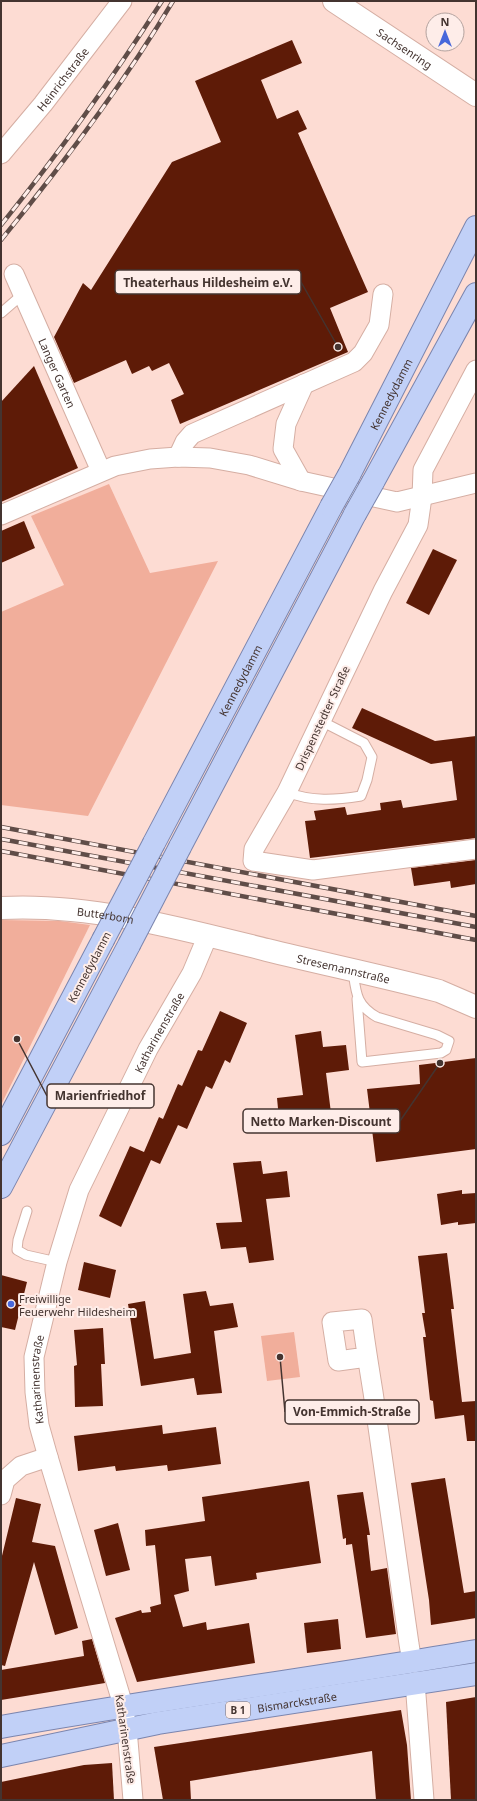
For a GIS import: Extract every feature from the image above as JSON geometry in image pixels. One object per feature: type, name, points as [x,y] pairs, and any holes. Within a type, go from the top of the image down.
[{"type":"main road","name":"Kennedydamm","points":[[1,1134],[349,475],[476,227]]},
{"type":"main road","points":[[1,1187],[355,514],[476,294]]},
{"type":"main road","name":"Bismarckstraße","points":[[1,1756],[127,1729],[414,1672],[476,1651]]},
{"type":"main road","name":"Bismarckstraße","points":[[1,1727],[122,1706],[414,1672],[476,1674]]},
{"type":"street","name":"Heinrichstraße","points":[[1,154],[43,104],[122,1]]},
{"type":"street","name":"Sachsenring","points":[[334,1],[476,95]]},
{"type":"street","name":"Langer Garten","points":[[14,274],[101,471]]},
{"type":"street","points":[[178,457],[185,442],[192,434],[354,362],[363,353],[380,325],[383,294]]},
{"type":"street","name":"Drispenstedter Straße","points":[[476,370],[423,470],[422,497],[418,524],[383,591],[287,792],[254,849],[253,861],[313,870],[476,849]]},
{"type":"street","points":[[301,481],[283,449],[286,424],[304,384]]},
{"type":"street","points":[[1,515],[101,471],[128,463],[178,457],[210,458],[241,464],[301,481],[396,502],[476,483]]},
{"type":"street","name":"Butterborn","points":[[1,908],[66,909],[127,918],[208,935]]},
{"type":"street","name":"Stresemannstraße","points":[[208,935],[439,991],[476,1007]]},
{"type":"street","name":"Katharinenstraße","points":[[133,1800],[127,1729],[122,1706],[39,1425],[35,1392],[34,1357],[56,1262],[79,1190],[148,1049],[192,973],[208,935]]},
{"type":"street","points":[[367,1357],[414,1672],[424,1800]]},
{"type":"street","points":[[1,1495],[5,1480],[21,1466],[48,1457]]},
{"type":"lane","points":[[1,313],[23,294]]},
{"type":"lane","points":[[287,792],[301,797],[322,800],[361,796],[367,780],[372,757],[364,743],[321,721]]},
{"type":"lane","points":[[353,971],[357,999],[362,1062],[441,1053],[446,1050],[449,1041],[437,1035],[376,1017],[370,1013],[357,999]]},
{"type":"lane","points":[[27,1211],[18,1240],[17,1250],[26,1255],[56,1262]]},
{"type":"shaded area","points":[[109,484],[150,573],[218,561],[88,816],[1,805],[1,612],[64,585],[31,516]]},
{"type":"shaded area","points":[[1,920],[60,921],[90,925],[1,1105]]},
{"type":"shaded area","points":[[294,1332],[300,1377],[267,1381],[261,1336]]},
{"type":"building","points":[[292,40],[302,63],[261,80],[277,119],[298,110],[307,129],[298,133],[368,292],[330,308],[348,352],[180,424],[171,400],[184,394],[169,363],[152,371],[149,366],[132,374],[126,360],[74,383],[54,337],[83,283],[91,290],[172,162],[221,142],[195,81]]},
{"type":"building","points":[[34,366],[78,468],[1,502],[1,402]]},
{"type":"building","points":[[24,521],[35,548],[1,563],[1,531]]},
{"type":"building","points":[[433,549],[457,560],[429,615],[406,603]]},
{"type":"building","points":[[362,708],[435,741],[476,736],[476,838],[310,858],[305,821],[316,820],[314,811],[345,807],[347,815],[381,810],[380,803],[401,800],[403,808],[457,800],[452,761],[431,764],[352,728]]},
{"type":"building","points":[[476,860],[476,884],[451,888],[450,881],[414,886],[411,868]]},
{"type":"building","points":[[220,1011],[247,1023],[230,1063],[225,1060],[212,1089],[206,1086],[187,1129],[178,1125],[160,1164],[151,1160],[121,1227],[99,1216],[130,1146],[144,1152],[159,1117],[163,1119],[178,1084],[182,1086],[198,1050],[202,1051]]},
{"type":"building","points":[[321,1031],[323,1047],[346,1045],[349,1070],[326,1073],[333,1129],[308,1132],[306,1116],[279,1119],[277,1098],[303,1095],[295,1035]]},
{"type":"building","points":[[476,1058],[476,1149],[376,1162],[367,1089],[420,1084],[419,1065]]},
{"type":"building","points":[[261,1161],[263,1174],[287,1171],[290,1197],[266,1199],[274,1260],[249,1263],[246,1247],[221,1249],[216,1223],[242,1222],[233,1163]]},
{"type":"building","points":[[462,1190],[462,1194],[476,1193],[476,1223],[458,1225],[458,1222],[441,1225],[437,1194]]},
{"type":"building","points":[[447,1253],[454,1309],[451,1309],[462,1402],[476,1401],[476,1441],[467,1441],[464,1415],[435,1419],[433,1401],[430,1400],[423,1337],[426,1337],[422,1313],[425,1313],[418,1256]]},
{"type":"building","points":[[84,1262],[116,1270],[110,1298],[78,1290]]},
{"type":"building","name":"Freiwillige Feuerwehr Hildesheim","points":[[1,1275],[27,1282],[15,1330],[1,1327]]},
{"type":"building","points":[[206,1291],[210,1306],[233,1303],[238,1327],[214,1331],[222,1393],[197,1395],[194,1378],[141,1386],[128,1304],[145,1301],[154,1359],[191,1353],[183,1294]]},
{"type":"building","points":[[103,1328],[105,1364],[101,1364],[103,1406],[75,1407],[74,1366],[77,1365],[74,1330]]},
{"type":"building","points":[[162,1425],[163,1434],[216,1427],[221,1464],[168,1471],[167,1465],[116,1471],[115,1466],[78,1471],[74,1436]]},
{"type":"building","points":[[445,1478],[464,1593],[476,1591],[476,1618],[431,1625],[429,1600],[411,1483]]},
{"type":"building","points":[[309,1481],[321,1563],[256,1573],[257,1579],[215,1586],[211,1556],[185,1559],[189,1591],[174,1595],[183,1627],[206,1622],[207,1630],[249,1623],[255,1663],[137,1682],[115,1618],[141,1610],[142,1613],[151,1612],[150,1607],[161,1604],[155,1545],[146,1546],[145,1530],[205,1521],[202,1497]]},
{"type":"building","points":[[363,1492],[370,1535],[367,1535],[371,1571],[387,1568],[396,1634],[366,1638],[352,1544],[346,1545],[346,1538],[343,1539],[337,1495]]},
{"type":"building","points":[[16,1498],[41,1504],[32,1542],[55,1546],[78,1628],[55,1635],[34,1562],[5,1666],[1,1665],[1,1560]]},
{"type":"building","points":[[118,1523],[130,1570],[106,1576],[94,1530]]},
{"type":"building","points":[[338,1619],[341,1649],[307,1653],[304,1623]]},
{"type":"building","points":[[92,1639],[105,1683],[1,1700],[1,1670],[84,1656],[82,1641]]},
{"type":"building","points":[[476,1697],[476,1800],[451,1800],[446,1702]]},
{"type":"building","points":[[401,1710],[407,1745],[411,1800],[376,1800],[372,1751],[190,1781],[191,1800],[163,1800],[154,1747]]},
{"type":"building","points":[[112,1763],[114,1800],[1,1800],[1,1782],[84,1765]]},
{"type":"railway","points":[[1,225],[44,171],[124,59],[162,1]]},
{"type":"railway","points":[[1,240],[92,124],[134,63],[173,1]]},
{"type":"railway","points":[[1,827],[476,916]]},
{"type":"railway","points":[[1,839],[476,927]]},
{"type":"railway","points":[[1,851],[476,940]]},
{"type":"place","name":"Theaterhaus Hildesheim e.V.","points":[[338,347]]},
{"type":"place","name":"Marienfriedhof","points":[[17,1039]]},
{"type":"place","name":"Netto Marken-Discount","points":[[440,1063]]},
{"type":"place","name":"Freiwillige Feuerwehr Hildesheim","points":[[11,1304]]},
{"type":"place","name":"Von-Emmich-Straße","points":[[280,1357]]}]
